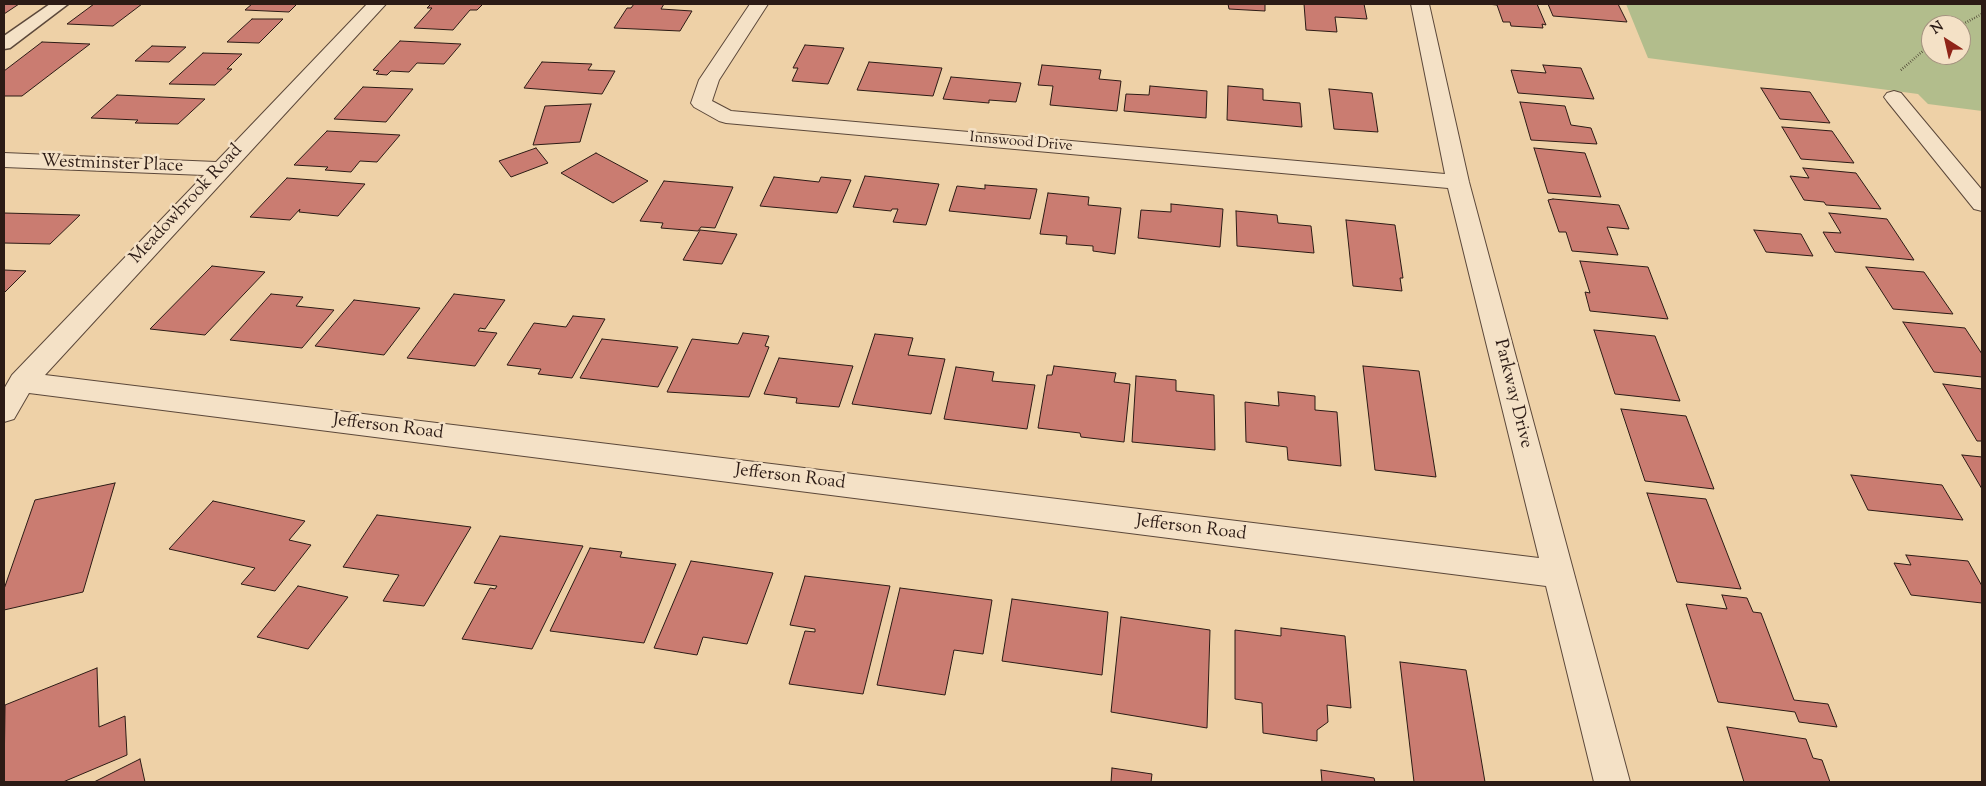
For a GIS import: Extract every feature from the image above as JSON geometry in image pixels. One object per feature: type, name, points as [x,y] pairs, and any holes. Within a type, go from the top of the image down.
[{"type":"street","name":"Meadowbrook Road","points":[[4,412],[22,382],[377,4]]},
{"type":"street","name":"Innswood Drive","points":[[759,4],[709,80],[701,103],[726,117],[1458,182]]},
{"type":"street","name":"Parkway Drive","points":[[1420,4],[1458,182],[1557,574],[1612,782]]},
{"type":"street","points":[[1894,97],[1982,204]]},
{"type":"street","name":"Westminster Place","points":[[4,160],[221,169]]},
{"type":"street","name":"Jefferson Road","points":[[22,382],[1557,574]]},
{"type":"lane","points":[[4,44],[60,4]]},
{"type":"path","points":[[1894,97],[1902,68],[1921,52]]},
{"type":"green space","points":[[1626,4],[1982,4],[1982,111],[1928,104],[1918,94],[1648,58]]},
{"type":"building","points":[[4,4],[19,4],[4,14]]},
{"type":"building","points":[[94,4],[142,4],[113,26],[67,24]]},
{"type":"building","points":[[252,4],[297,4],[289,12],[245,10]]},
{"type":"building","points":[[431,4],[483,4],[477,10],[470,10],[453,30],[414,28],[432,8],[427,8]]},
{"type":"building","points":[[634,4],[664,4],[661,9],[692,11],[680,31],[614,28],[627,8],[631,8]]},
{"type":"building","points":[[1228,4],[1265,4],[1265,11],[1229,9]]},
{"type":"building","points":[[1304,4],[1364,4],[1367,19],[1335,17],[1337,32],[1306,30]]},
{"type":"building","points":[[1487,4],[1537,4],[1546,25],[1542,24],[1543,28],[1511,26],[1510,22],[1503,22],[1497,5]]},
{"type":"building","points":[[1548,4],[1618,4],[1627,22],[1553,16]]},
{"type":"building","points":[[252,19],[283,19],[259,43],[227,42]]},
{"type":"building","points":[[400,41],[461,44],[444,64],[417,63],[409,72],[391,71],[387,75],[376,74],[379,71],[373,70]]},
{"type":"building","points":[[42,42],[90,44],[22,96],[4,96],[4,71]]},
{"type":"building","points":[[805,45],[844,48],[828,84],[792,81],[798,68],[793,68]]},
{"type":"building","points":[[152,46],[186,47],[169,62],[135,61]]},
{"type":"building","points":[[203,53],[242,54],[227,69],[232,69],[215,85],[169,84]]},
{"type":"building","points":[[542,62],[592,64],[588,70],[615,71],[602,94],[524,88]]},
{"type":"building","points":[[869,62],[942,68],[933,96],[857,90]]},
{"type":"building","points":[[1042,65],[1101,70],[1099,79],[1121,81],[1117,111],[1050,105],[1053,86],[1038,85]]},
{"type":"building","points":[[1543,65],[1581,68],[1594,99],[1518,93],[1511,70],[1546,73]]},
{"type":"building","points":[[951,77],[1021,83],[1016,102],[989,100],[989,103],[943,99]]},
{"type":"building","points":[[1150,86],[1207,91],[1206,118],[1124,111],[1126,94],[1149,95]]},
{"type":"building","points":[[1228,86],[1263,89],[1263,100],[1300,103],[1302,127],[1227,120]]},
{"type":"building","points":[[363,87],[413,89],[386,122],[334,119]]},
{"type":"building","points":[[1761,88],[1810,92],[1830,123],[1780,119]]},
{"type":"building","points":[[1329,89],[1372,93],[1378,132],[1334,129]]},
{"type":"building","points":[[117,95],[205,99],[178,124],[135,123],[138,120],[91,118]]},
{"type":"building","points":[[1520,102],[1565,106],[1571,125],[1591,128],[1597,144],[1531,140]]},
{"type":"building","points":[[591,104],[580,142],[533,145],[545,106]]},
{"type":"building","points":[[1782,127],[1832,131],[1854,163],[1801,159]]},
{"type":"building","points":[[327,131],[400,135],[377,162],[360,161],[351,172],[325,170],[328,167],[294,165]]},
{"type":"building","points":[[536,148],[548,163],[511,177],[499,161]]},
{"type":"building","points":[[1534,148],[1585,153],[1601,197],[1548,193]]},
{"type":"building","points":[[596,153],[648,181],[613,203],[561,173]]},
{"type":"building","points":[[1803,168],[1856,173],[1881,209],[1826,205],[1824,202],[1804,200],[1790,176],[1809,178]]},
{"type":"building","points":[[865,176],[939,184],[926,225],[893,222],[898,209],[892,209],[891,211],[853,207]]},
{"type":"building","points":[[774,177],[819,182],[821,177],[851,180],[837,213],[760,206]]},
{"type":"building","points":[[287,178],[365,184],[338,216],[299,212],[300,209],[290,220],[250,217]]},
{"type":"building","points":[[664,181],[733,187],[715,228],[701,227],[698,231],[661,228],[663,223],[640,221]]},
{"type":"building","points":[[985,185],[1037,189],[1030,219],[949,211],[957,186],[985,189]]},
{"type":"building","points":[[1048,193],[1089,197],[1088,205],[1121,208],[1115,254],[1093,251],[1093,246],[1066,244],[1067,236],[1040,234]]},
{"type":"building","points":[[1548,200],[1619,205],[1629,229],[1607,227],[1618,255],[1572,251],[1566,232],[1559,232]]},
{"type":"building","points":[[1171,204],[1223,209],[1220,247],[1138,238],[1141,210],[1171,212]]},
{"type":"building","points":[[1236,211],[1277,215],[1278,223],[1311,226],[1314,253],[1237,246]]},
{"type":"building","points":[[4,213],[80,215],[50,244],[4,243]]},
{"type":"building","points":[[1829,213],[1887,219],[1914,260],[1835,252],[1823,232],[1841,233]]},
{"type":"building","points":[[1346,220],[1395,225],[1403,278],[1400,278],[1402,291],[1353,286]]},
{"type":"building","points":[[700,230],[737,234],[722,264],[683,260]]},
{"type":"building","points":[[1754,230],[1801,234],[1813,256],[1766,252]]},
{"type":"building","points":[[1580,261],[1648,267],[1668,319],[1590,311],[1585,292],[1590,293]]},
{"type":"building","points":[[212,266],[265,272],[205,335],[150,329]]},
{"type":"building","points":[[1866,267],[1924,272],[1953,314],[1893,309]]},
{"type":"building","points":[[4,270],[26,271],[4,293]]},
{"type":"building","points":[[271,294],[303,297],[296,306],[334,310],[302,348],[230,340]]},
{"type":"building","points":[[454,294],[505,300],[485,329],[480,328],[478,331],[497,333],[475,366],[407,358]]},
{"type":"building","points":[[354,300],[420,308],[384,355],[315,346]]},
{"type":"building","points":[[573,316],[605,319],[572,378],[538,374],[541,369],[507,365],[534,323],[566,327]]},
{"type":"building","points":[[1903,322],[1965,328],[1982,354],[1982,377],[1934,372]]},
{"type":"building","points":[[1594,330],[1655,336],[1680,401],[1615,394]]},
{"type":"building","points":[[743,333],[769,336],[765,346],[769,347],[749,397],[667,392],[692,339],[738,344]]},
{"type":"building","points":[[875,334],[913,338],[908,355],[945,359],[931,414],[852,404]]},
{"type":"building","points":[[602,339],[678,347],[658,387],[580,378]]},
{"type":"building","points":[[779,358],[853,366],[839,407],[796,403],[797,398],[764,394]]},
{"type":"building","points":[[1054,366],[1116,373],[1114,382],[1130,384],[1124,442],[1081,437],[1080,433],[1038,428],[1047,375],[1052,375]]},
{"type":"building","points":[[1363,366],[1419,371],[1436,477],[1375,470]]},
{"type":"building","points":[[956,367],[994,372],[992,381],[1035,385],[1027,429],[944,419]]},
{"type":"building","points":[[1136,376],[1176,380],[1176,391],[1214,395],[1215,450],[1132,442]]},
{"type":"building","points":[[1943,384],[1982,389],[1982,441],[1977,441]]},
{"type":"building","points":[[1278,392],[1315,396],[1315,410],[1337,412],[1341,466],[1288,460],[1287,447],[1246,442],[1245,402],[1279,406]]},
{"type":"building","points":[[1621,409],[1686,416],[1714,489],[1645,481]]},
{"type":"building","points":[[1962,455],[1982,457],[1982,489]]},
{"type":"building","points":[[1851,475],[1942,485],[1963,520],[1868,510]]},
{"type":"building","points":[[115,483],[83,592],[4,610],[4,589],[35,500]]},
{"type":"building","points":[[1647,493],[1706,499],[1741,589],[1677,582]]},
{"type":"building","points":[[213,501],[305,521],[289,540],[311,545],[275,591],[241,584],[255,568],[169,549]]},
{"type":"building","points":[[377,515],[471,527],[424,606],[383,601],[399,575],[343,567]]},
{"type":"building","points":[[500,536],[583,546],[532,649],[462,639],[490,588],[495,589],[497,586],[474,583]]},
{"type":"building","points":[[590,548],[622,552],[620,557],[676,564],[644,643],[550,631]]},
{"type":"building","points":[[1906,555],[1968,561],[1982,586],[1982,603],[1911,595],[1894,563],[1911,565]]},
{"type":"building","points":[[691,561],[773,573],[747,644],[703,637],[697,655],[654,648]]},
{"type":"building","points":[[805,576],[890,586],[863,694],[789,684],[805,631],[815,632],[815,629],[790,625]]},
{"type":"building","points":[[298,586],[348,597],[308,649],[257,637]]},
{"type":"building","points":[[900,588],[992,600],[983,654],[954,650],[945,695],[877,685]]},
{"type":"building","points":[[1722,595],[1747,598],[1753,612],[1761,613],[1794,700],[1828,704],[1837,727],[1799,722],[1795,712],[1718,702],[1686,604],[1727,609]]},
{"type":"building","points":[[1012,599],[1108,612],[1102,675],[1002,661]]},
{"type":"building","points":[[1121,617],[1210,630],[1207,728],[1111,712]]},
{"type":"building","points":[[1281,628],[1345,636],[1351,708],[1327,705],[1328,722],[1317,730],[1317,741],[1263,733],[1262,703],[1235,699],[1235,630],[1281,636]]},
{"type":"building","points":[[1400,662],[1466,670],[1485,782],[1414,782]]},
{"type":"building","points":[[97,668],[99,727],[125,716],[127,755],[63,782],[4,782],[5,705]]},
{"type":"building","points":[[1727,727],[1806,739],[1813,758],[1822,760],[1830,782],[1744,782]]},
{"type":"building","points":[[140,759],[145,782],[94,782]]},
{"type":"building","points":[[1112,768],[1152,774],[1151,782],[1111,782]]},
{"type":"building","points":[[1321,770],[1374,778],[1375,782],[1322,782]]}]
